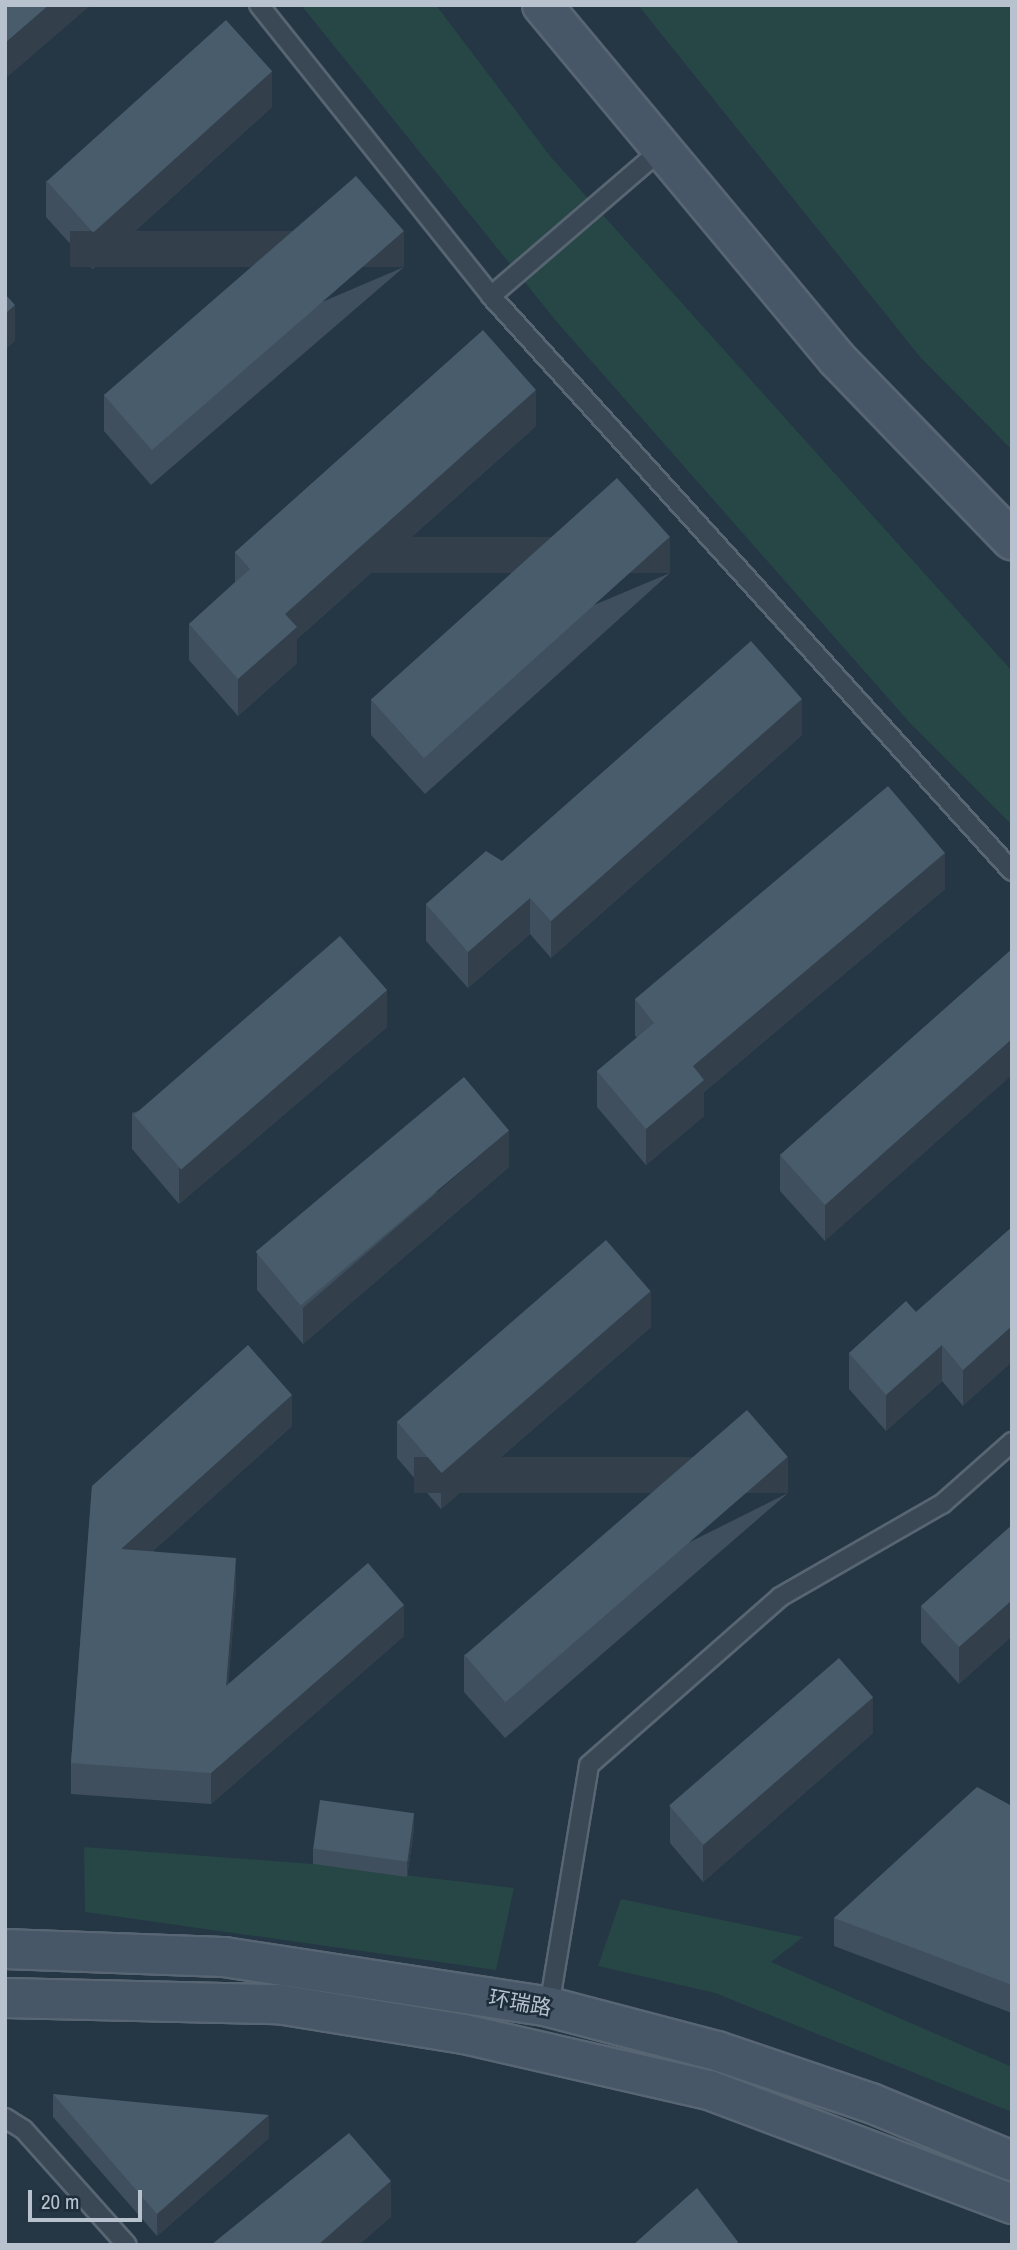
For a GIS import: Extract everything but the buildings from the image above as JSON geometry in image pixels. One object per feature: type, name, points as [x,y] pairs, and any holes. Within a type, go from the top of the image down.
[{"type":"main road","points":[[542,5],[837,359],[1012,540]]},
{"type":"main road","name":"环瑞路","points":[[5,1949],[224,1957],[549,2007],[717,2051],[871,2103],[1012,2161]]},
{"type":"main road","name":"环瑞路","points":[[5,1998],[278,2004],[464,2034],[709,2090],[1012,2204]]},
{"type":"lane","points":[[259,5],[491,296],[1012,871]]},
{"type":"lane","points":[[491,296],[662,149]]},
{"type":"lane","points":[[549,2007],[589,1765],[780,1597],[942,1504],[1012,1442]]},
{"type":"lane","points":[[5,2118],[24,2130],[127,2245]]},
{"type":"green space","points":[[301,5],[436,5],[550,156],[1012,671],[1012,825],[910,723],[556,321]]},
{"type":"green space","points":[[638,5],[1012,5],[1012,450],[920,357]]},
{"type":"green space","points":[[84,1847],[313,1864],[514,1888],[496,1970],[85,1912]]},
{"type":"green space","points":[[621,1899],[803,1937],[771,1962],[1012,2067],[1012,2112],[715,1993],[598,1966]]}]
